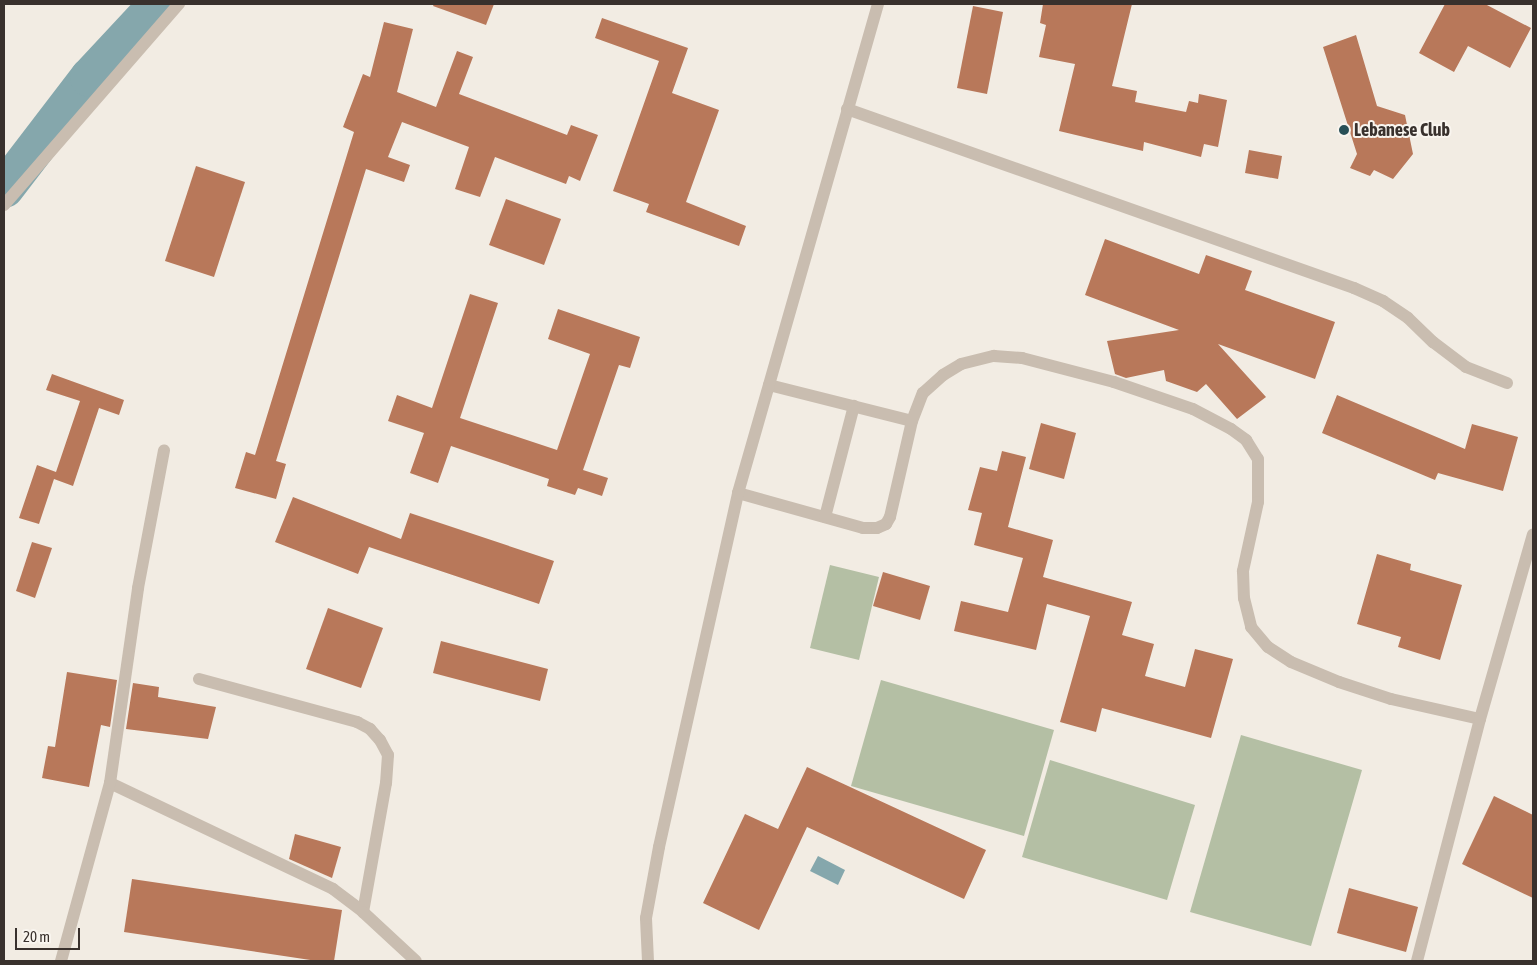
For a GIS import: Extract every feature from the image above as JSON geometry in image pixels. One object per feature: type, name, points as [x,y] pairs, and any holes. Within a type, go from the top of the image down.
[{"type":"street","points":[[4,205],[179,4]]},
{"type":"street","points":[[648,961],[646,918],[659,847],[738,493],[878,4]]},
{"type":"street","points":[[847,109],[1286,262],[1354,288],[1383,301],[1408,318],[1433,342],[1466,367],[1507,383]]},
{"type":"street","points":[[738,493],[863,528],[877,528],[886,524],[890,518],[912,421],[923,393],[942,375],[961,364],[994,356],[1022,358],[1114,382],[1193,409],[1231,428],[1246,440],[1258,459],[1258,502],[1243,571],[1244,598],[1251,626],[1268,647],[1291,662],[1339,682],[1390,699],[1480,719]]},
{"type":"street","points":[[769,385],[912,421]]},
{"type":"street","points":[[825,517],[854,406]]},
{"type":"street","points":[[61,961],[110,783],[138,588],[164,450]]},
{"type":"street","points":[[1417,961],[1480,719],[1533,534]]},
{"type":"street","points":[[199,679],[357,722],[370,729],[380,740],[388,755],[386,783],[363,912]]},
{"type":"street","points":[[110,783],[333,888],[363,912],[416,961]]},
{"type":"green space","points":[[830,565],[879,577],[859,660],[810,648]]},
{"type":"green space","points":[[881,680],[1054,730],[1024,836],[851,786]]},
{"type":"green space","points":[[1241,735],[1362,770],[1311,946],[1190,912]]},
{"type":"green space","points":[[1050,760],[1195,805],[1167,900],[1022,857]]},
{"type":"water","points":[[818,856],[845,870],[838,885],[810,871]]},
{"type":"building","points":[[434,4],[494,4],[486,25],[433,6]]},
{"type":"building","points":[[1043,4],[1132,4],[1112,86],[1137,91],[1135,102],[1186,112],[1189,101],[1198,103],[1199,94],[1227,100],[1218,147],[1204,144],[1201,157],[1144,142],[1143,151],[1059,131],[1075,64],[1039,57],[1046,25],[1040,23]]},
{"type":"building","points":[[1445,4],[1485,4],[1531,28],[1510,68],[1468,46],[1454,72],[1419,53]]},
{"type":"building","points":[[973,6],[1003,12],[987,94],[957,88]]},
{"type":"building","points":[[602,18],[688,48],[672,93],[719,110],[686,202],[746,226],[739,246],[646,212],[649,204],[613,191],[659,61],[595,38]]},
{"type":"building","points":[[384,22],[413,29],[397,92],[436,107],[457,51],[473,57],[459,94],[567,135],[571,125],[598,135],[580,181],[569,176],[566,184],[495,157],[480,197],[455,189],[469,147],[402,122],[388,157],[410,165],[404,182],[366,169],[276,461],[286,464],[276,499],[235,488],[246,452],[255,455],[354,132],[343,127],[363,74],[370,77]]},
{"type":"building","points":[[1356,35],[1377,106],[1405,115],[1413,154],[1393,179],[1374,170],[1370,176],[1350,168],[1357,154],[1323,47]]},
{"type":"building","points":[[1249,150],[1282,156],[1278,179],[1245,173]]},
{"type":"building","points":[[196,166],[245,182],[214,277],[165,261]]},
{"type":"building","points":[[506,199],[561,219],[544,265],[489,245]]},
{"type":"building","points":[[1105,239],[1199,274],[1206,255],[1252,271],[1245,290],[1335,322],[1315,379],[1218,344],[1266,397],[1237,419],[1206,384],[1197,392],[1166,381],[1164,370],[1126,378],[1115,374],[1107,341],[1179,330],[1085,295]]},
{"type":"building","points":[[470,294],[498,303],[460,418],[557,450],[590,354],[548,339],[558,309],[640,337],[630,368],[619,365],[583,470],[608,478],[602,496],[578,488],[575,495],[547,486],[549,479],[451,446],[438,483],[410,473],[424,433],[388,421],[397,395],[432,408]]},
{"type":"building","points":[[52,374],[124,400],[119,415],[99,408],[73,486],[54,479],[39,524],[19,518],[37,465],[56,472],[80,401],[46,390]]},
{"type":"building","points":[[1337,395],[1465,449],[1472,424],[1518,437],[1503,491],[1438,473],[1435,480],[1322,433]]},
{"type":"building","points":[[1041,423],[1076,433],[1064,479],[1029,469]]},
{"type":"building","points":[[1002,451],[1026,457],[1008,527],[1053,540],[1043,577],[1132,602],[1122,635],[1154,644],[1145,676],[1185,687],[1195,649],[1233,659],[1211,738],[1102,708],[1096,732],[1060,722],[1090,616],[1047,604],[1036,650],[954,631],[961,601],[1008,612],[1023,558],[974,545],[982,513],[968,510],[980,467],[997,471]]},
{"type":"building","points":[[293,497],[401,539],[410,513],[554,561],[539,604],[369,547],[358,574],[275,542]]},
{"type":"building","points":[[32,542],[52,548],[35,598],[16,591]]},
{"type":"building","points":[[1377,554],[1411,564],[1410,570],[1462,585],[1440,660],[1398,647],[1401,637],[1357,624]]},
{"type":"building","points":[[883,572],[930,586],[920,620],[873,606]]},
{"type":"building","points":[[328,608],[383,628],[361,688],[306,669]]},
{"type":"building","points":[[441,641],[548,669],[540,701],[433,673]]},
{"type":"building","points":[[67,672],[117,680],[110,727],[101,725],[89,787],[42,778],[48,746],[55,747]]},
{"type":"building","points":[[133,683],[159,687],[158,697],[216,707],[208,739],[126,729]]},
{"type":"building","points":[[807,767],[986,850],[964,899],[807,827],[759,930],[703,903],[745,814],[778,829]]},
{"type":"building","points":[[1494,796],[1533,815],[1533,898],[1462,864]]},
{"type":"building","points":[[295,834],[341,847],[332,878],[289,859]]},
{"type":"building","points":[[132,879],[342,910],[334,961],[317,961],[124,932]]},
{"type":"building","points":[[1349,888],[1418,907],[1406,952],[1337,933]]},
{"type":"waterway","points":[[4,188],[89,77],[157,4]]},
{"type":"place","name":"Lebanese Club","points":[[1344,130]]}]
